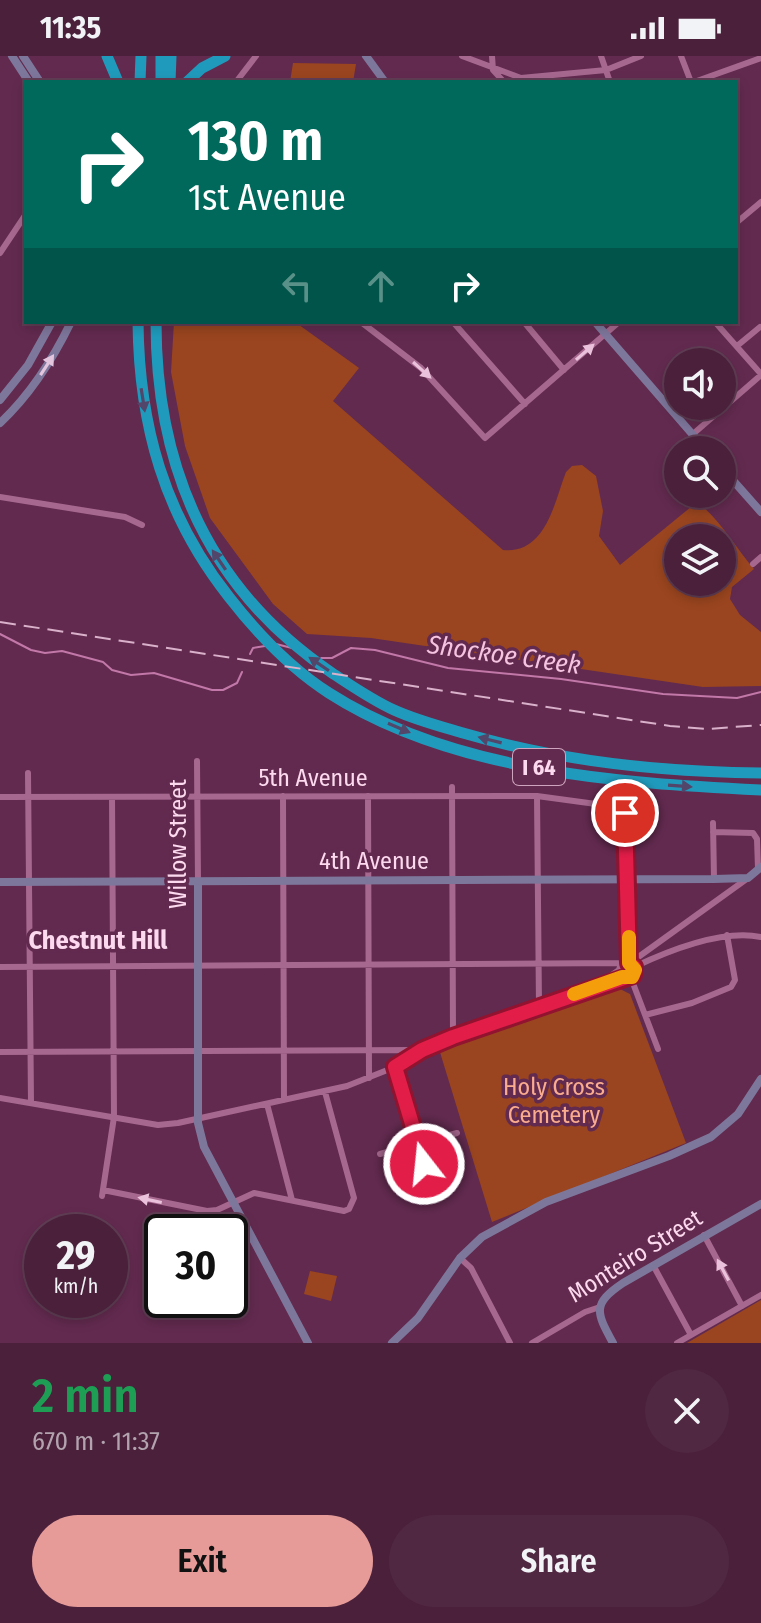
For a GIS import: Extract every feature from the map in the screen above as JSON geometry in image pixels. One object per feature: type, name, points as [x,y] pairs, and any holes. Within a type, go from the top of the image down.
[{"type":"highway","points":[[107,56],[117,80]]},
{"type":"highway","points":[[140,80],[141,56]]},
{"type":"highway","points":[[161,56],[161,80]]},
{"type":"highway","points":[[170,80],[171,56]]},
{"type":"highway","points":[[189,80],[202,68],[225,56]]},
{"type":"highway","name":"I 64","points":[[138,324],[139,370],[147,425],[167,492],[199,555],[245,617],[299,671],[330,693],[404,730],[513,762],[647,783],[761,790]]},
{"type":"highway","name":"I 64","points":[[158,324],[156,353],[160,400],[171,456],[188,504],[229,575],[268,621],[301,652],[375,700],[417,719],[526,748],[597,761],[674,770],[761,773]]},
{"type":"street","points":[[12,56],[28,80]]},
{"type":"street","points":[[23,56],[39,80]]},
{"type":"street","points":[[238,80],[256,56]]},
{"type":"street","points":[[366,56],[384,80]]},
{"type":"street","points":[[462,56],[521,78],[606,70],[641,56]]},
{"type":"street","points":[[492,56],[493,70],[502,80]]},
{"type":"street","points":[[601,56],[609,80]]},
{"type":"street","points":[[681,56],[691,80]]},
{"type":"street","points":[[698,80],[761,58]]},
{"type":"street","points":[[738,221],[761,202]]},
{"type":"street","points":[[0,253],[24,217]]},
{"type":"street","points":[[0,400],[28,365],[51,324]]},
{"type":"street","points":[[0,423],[31,388],[70,324]]},
{"type":"street","points":[[364,324],[421,368],[485,438],[617,324]]},
{"type":"street","points":[[455,324],[525,404]]},
{"type":"street","points":[[526,324],[564,370]]},
{"type":"street","points":[[597,324],[693,434],[761,375],[717,324]]},
{"type":"street","points":[[737,346],[760,327]]},
{"type":"street","points":[[736,484],[761,512]]},
{"type":"street","points":[[0,497],[125,517],[142,525]]},
{"type":"street","points":[[753,564],[761,557]]},
{"type":"street","name":"Willow Street","points":[[197,761],[198,1119],[204,1147],[308,1343]]},
{"type":"street","points":[[28,773],[31,1103]]},
{"type":"street","points":[[452,787],[453,1037]]},
{"type":"street","points":[[283,796],[284,1100]]},
{"type":"street","points":[[368,796],[369,1078]]},
{"type":"street","points":[[537,796],[539,1007]]},
{"type":"street","name":"5th Avenue","points":[[0,797],[537,796],[623,810],[626,880]]},
{"type":"street","points":[[112,797],[114,1117],[103,1193],[207,1211],[217,1210],[254,1193],[344,1211],[349,1209],[354,1201],[325,1092]]},
{"type":"street","points":[[713,823],[714,879]]},
{"type":"street","points":[[0,1098],[158,1125],[325,1092],[369,1078],[395,1067],[422,1050],[596,986],[627,968],[760,868],[756,837],[751,832],[713,832]]},
{"type":"street","name":"4th Avenue","points":[[0,882],[748,878]]},
{"type":"street","points":[[626,880],[627,968],[658,1049]]},
{"type":"street","points":[[0,967],[599,965],[627,968],[727,935],[740,933],[761,937]]},
{"type":"street","points":[[645,1015],[692,1003],[731,987],[734,978],[727,935]]},
{"type":"street","points":[[0,1052],[422,1050]]},
{"type":"street","points":[[395,1067],[429,1183]]},
{"type":"street","points":[[392,1343],[422,1313],[460,1258],[491,1231],[546,1202],[711,1137],[738,1114],[761,1079]]},
{"type":"street","points":[[267,1104],[292,1200]]},
{"type":"street","points":[[380,1154],[457,1133]]},
{"type":"street","name":"Monteiro Street","points":[[532,1343],[585,1312],[600,1307],[611,1291],[761,1204]]},
{"type":"street","points":[[704,1235],[742,1306]]},
{"type":"street","points":[[460,1258],[471,1268],[510,1343]]},
{"type":"street","points":[[653,1265],[691,1335]]},
{"type":"street","points":[[678,1343],[761,1295]]},
{"type":"street","points":[[600,1307],[599,1317],[613,1343]]},
{"type":"green space","points":[[293,63],[356,64],[353,80],[290,80]]},
{"type":"green space","points":[[174,324],[298,324],[359,368],[333,401],[503,550],[518,549],[539,535],[552,511],[566,472],[572,466],[582,465],[596,476],[603,511],[599,536],[620,565],[664,529],[664,596],[730,596],[740,615],[761,632],[761,686],[703,687],[371,638],[307,634],[273,604],[210,518],[185,446],[171,372]]},
{"type":"green space","points":[[690,508],[705,508],[720,524],[670,524]]},
{"type":"green space","points":[[736,545],[754,569],[736,584]]},
{"type":"green space","name":"Holy Cross Cemetery","points":[[614,986],[630,994],[686,1143],[492,1222],[439,1049]]},
{"type":"green space","points":[[310,1271],[337,1276],[331,1301],[304,1294]]},
{"type":"green space","points":[[761,1300],[761,1343],[687,1343]]},
{"type":"waterway","name":"Shockoe Creek","points":[[0,634],[31,650],[45,653],[62,651],[103,662],[112,670],[131,675],[154,673],[212,690],[223,690],[237,683],[242,672]]},
{"type":"waterway","name":"Shockoe Creek","points":[[276,644],[292,648]]},
{"type":"waterway","name":"Shockoe Creek","points":[[250,654],[253,648],[265,646]]},
{"type":"waterway","name":"Shockoe Creek","points":[[321,658],[332,658],[351,648],[375,650],[448,668],[561,679],[663,694],[737,698],[761,692]]},
{"type":"railway","points":[[0,622],[670,726],[707,729],[761,725]]},
{"type":"slow traffic","points":[[574,994],[622,977],[632,977],[635,970],[629,963],[629,937]]},
{"type":"district","name":"Chestnut Hill","points":[[98,940]]},
{"type":"route","points":[[424,1164],[395,1067],[422,1050],[453,1037],[622,977],[629,979],[635,972],[629,963],[625,813]]}]
